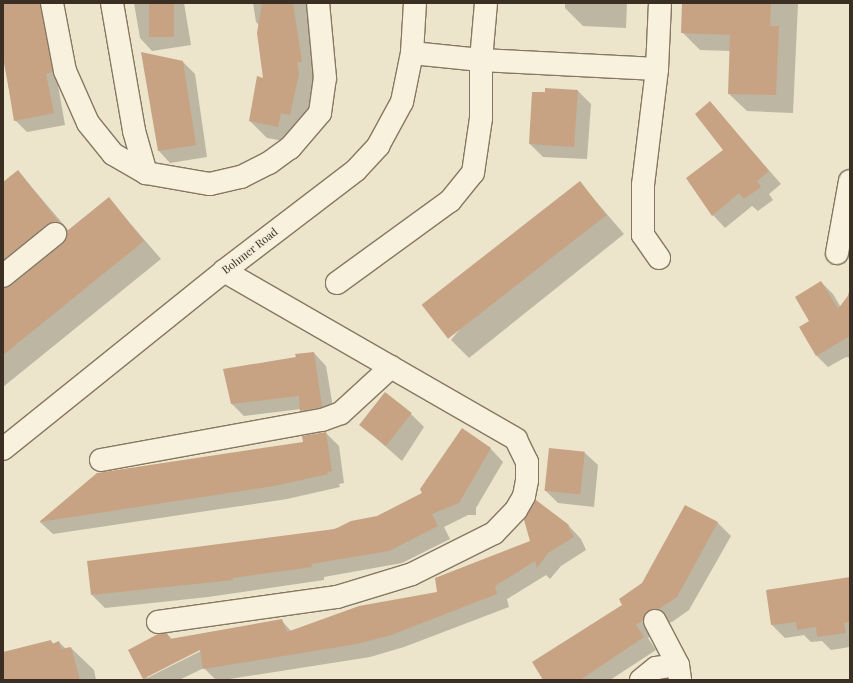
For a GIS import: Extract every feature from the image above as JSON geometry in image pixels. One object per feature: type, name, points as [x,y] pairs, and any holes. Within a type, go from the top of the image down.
[{"type":"street","points":[[52,3],[65,71],[88,123],[113,154],[146,172],[210,184],[241,177],[269,163],[290,148],[320,113],[325,78],[318,3]]},
{"type":"street","points":[[112,3],[134,131],[146,172]]},
{"type":"street","name":"Bohmer Road","points":[[3,449],[224,271],[356,170],[378,146],[402,102],[412,53],[415,3]]},
{"type":"street","points":[[337,283],[450,201],[473,173],[481,118],[481,60],[486,3]]},
{"type":"street","points":[[659,258],[643,235],[643,184],[657,69],[660,3]]},
{"type":"street","points":[[412,53],[481,60],[657,69]]},
{"type":"street","points":[[837,253],[850,181]]},
{"type":"street","points":[[3,276],[55,234]]},
{"type":"street","points":[[158,622],[337,597],[412,574],[494,532],[516,510],[524,496],[527,480],[527,462],[516,439],[224,271]]},
{"type":"street","points":[[101,460],[322,420],[341,413],[391,367]]},
{"type":"street","points":[[655,621],[679,672]]},
{"type":"street","points":[[641,680],[656,668],[679,672]]},
{"type":"building","points":[[3,3],[40,3],[53,72],[46,74],[54,113],[14,121],[3,54]]},
{"type":"building","points":[[149,3],[174,3],[174,37],[149,37]]},
{"type":"building","points":[[262,3],[293,3],[302,62],[297,62],[299,74],[290,115],[281,113],[278,127],[249,121],[257,76],[263,78],[257,33]]},
{"type":"building","points":[[682,3],[771,3],[770,26],[779,26],[776,95],[728,94],[730,35],[681,33]]},
{"type":"building","points":[[141,52],[183,61],[196,145],[158,151]]},
{"type":"building","points":[[545,88],[578,90],[574,147],[529,144],[532,92],[545,92]]},
{"type":"building","points":[[710,101],[769,171],[757,181],[761,187],[744,199],[739,193],[712,216],[686,178],[723,150],[695,114]]},
{"type":"building","points":[[18,170],[59,222],[47,224],[3,260],[3,182]]},
{"type":"building","points":[[580,181],[606,215],[448,339],[422,305]]},
{"type":"building","points":[[109,197],[144,241],[3,355],[3,288],[11,286],[63,244],[67,238],[67,231]]},
{"type":"building","points":[[821,281],[838,309],[850,293],[850,336],[816,356],[799,327],[809,321],[795,297]]},
{"type":"building","points":[[314,352],[322,407],[300,411],[299,396],[231,404],[223,369],[296,357],[295,354]]},
{"type":"building","points":[[385,392],[412,413],[386,446],[359,425]]},
{"type":"building","points":[[462,428],[491,448],[459,503],[432,514],[438,526],[389,551],[311,564],[312,567],[233,578],[233,580],[91,595],[87,561],[335,529],[351,521],[377,516],[422,493],[420,489]]},
{"type":"building","points":[[326,432],[332,471],[327,472],[328,474],[274,486],[39,522],[97,473],[303,442],[302,436]]},
{"type":"building","points":[[549,448],[585,452],[580,495],[545,491]]},
{"type":"building","points":[[536,500],[569,525],[568,527],[574,537],[548,553],[537,568],[535,561],[495,586],[497,594],[391,635],[357,644],[203,669],[200,650],[143,679],[128,650],[158,634],[167,633],[170,639],[282,619],[287,632],[359,606],[437,592],[435,578],[530,541],[524,520]]},
{"type":"building","points":[[685,505],[718,522],[677,597],[659,609],[649,610],[643,620],[636,625],[644,637],[580,680],[543,680],[532,662],[622,605],[619,599],[642,583]]},
{"type":"building","points":[[850,577],[850,622],[844,623],[846,633],[817,637],[816,627],[797,630],[796,622],[771,625],[766,590]]},
{"type":"building","points":[[51,640],[52,644],[59,641],[61,649],[71,647],[80,680],[3,680],[3,652]]}]
